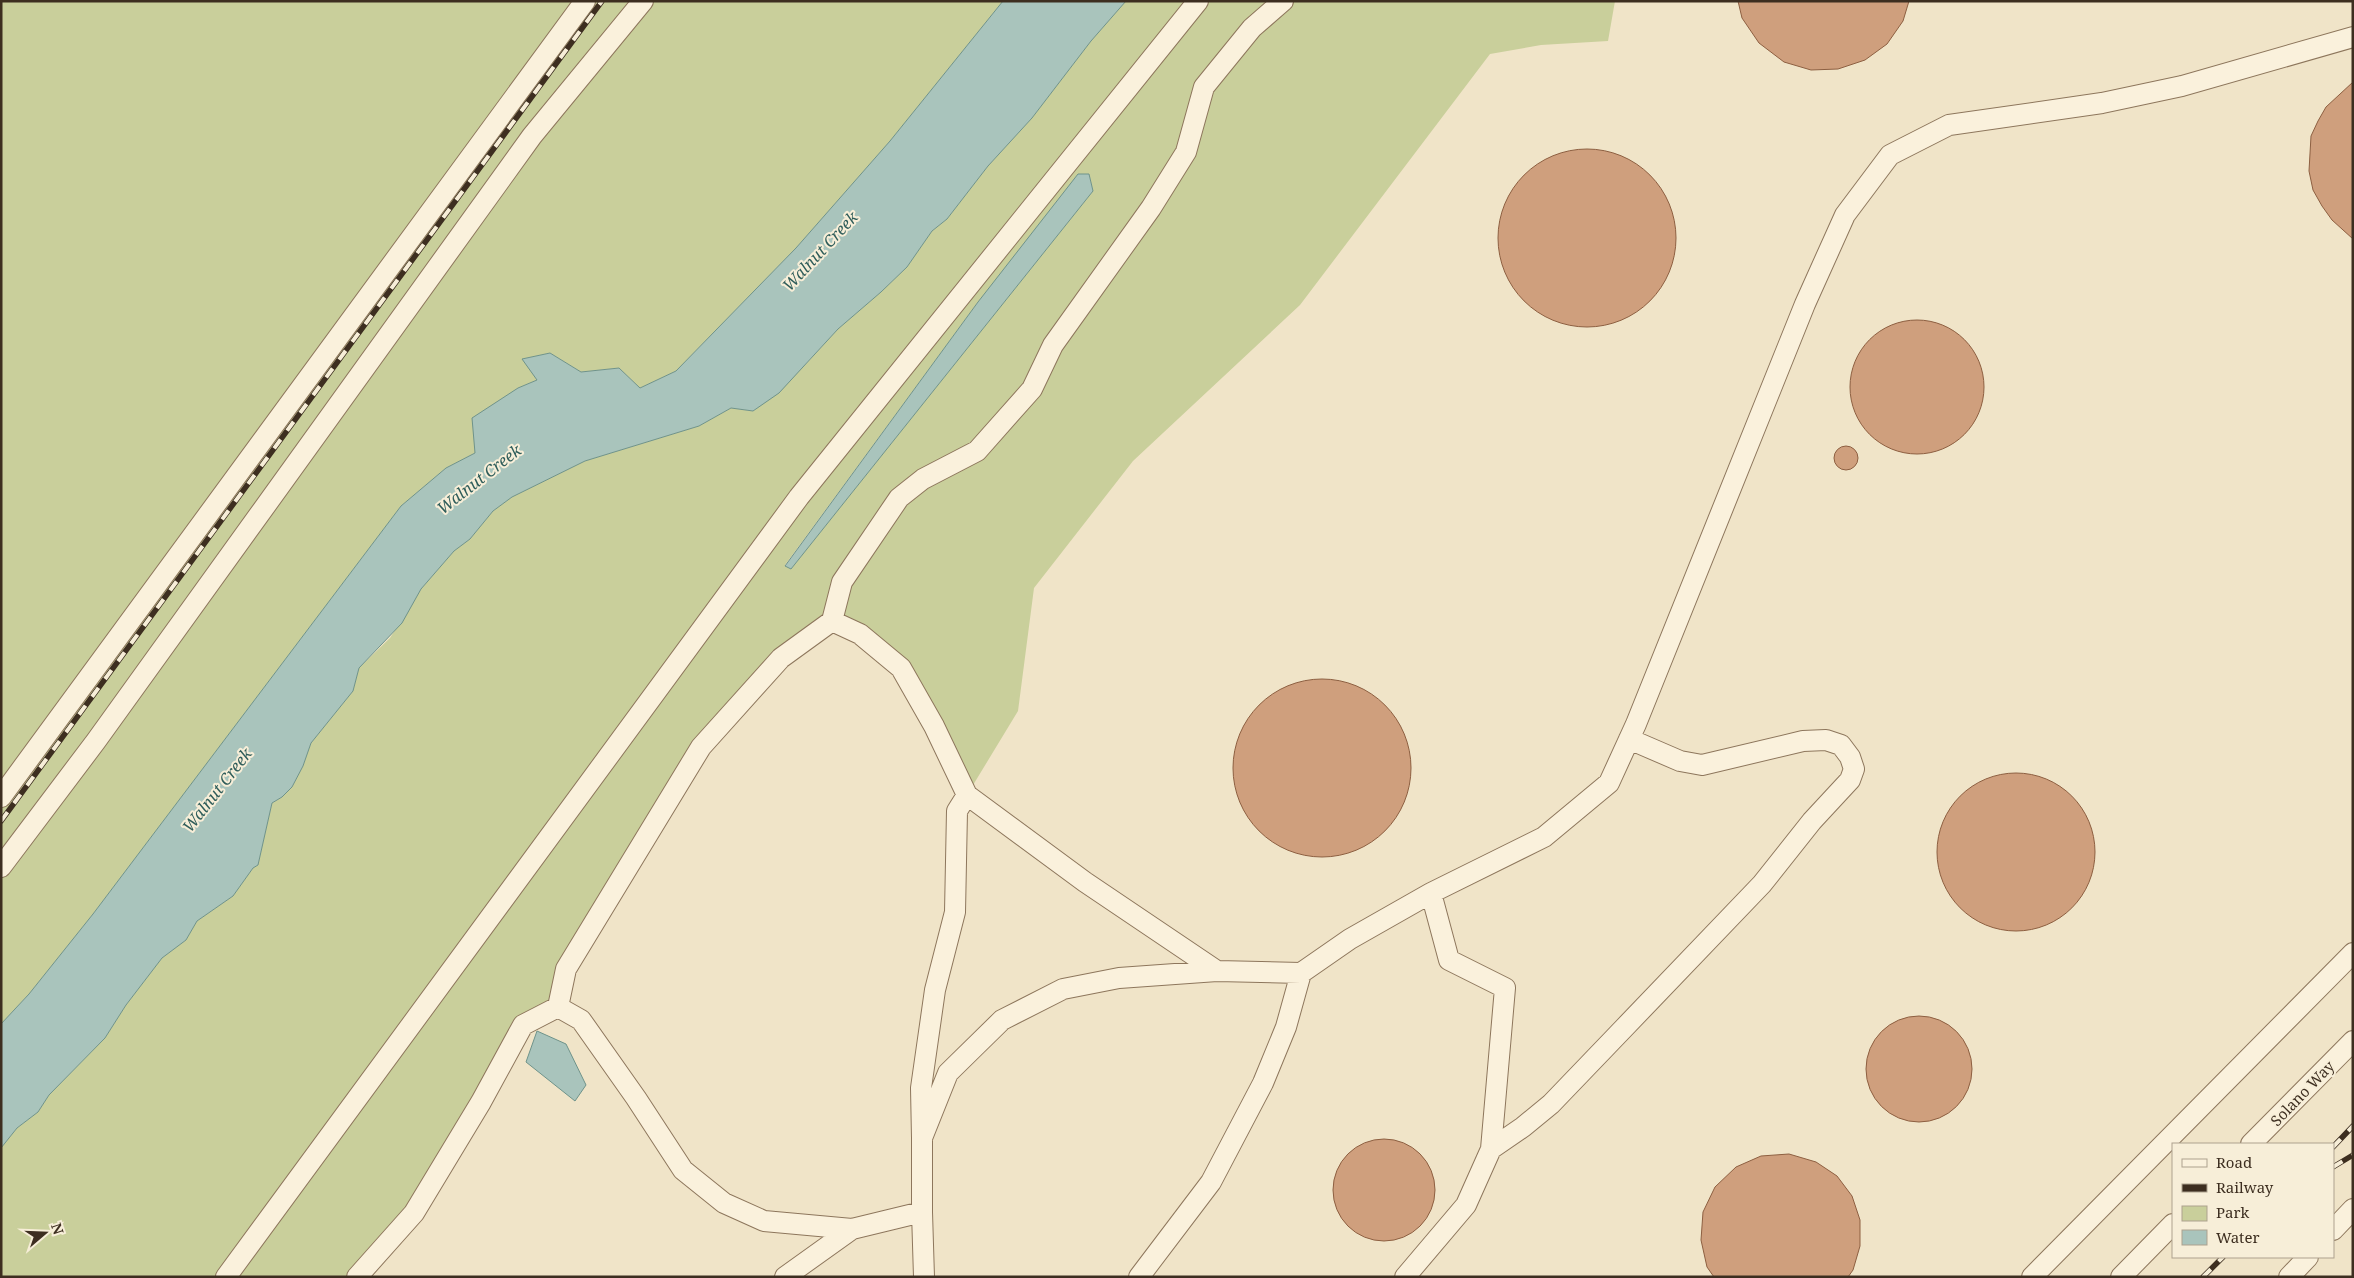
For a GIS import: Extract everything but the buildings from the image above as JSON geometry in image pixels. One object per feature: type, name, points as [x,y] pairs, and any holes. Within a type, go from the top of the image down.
[{"type":"street","points":[[1,797],[585,1]]},
{"type":"street","points":[[1,867],[96,741],[532,136],[643,1]]},
{"type":"street","points":[[226,1277],[799,497],[1198,1]]},
{"type":"street","points":[[558,1007],[566,969],[700,747],[781,658],[832,621],[842,582],[899,498],[923,479],[977,451],[1032,389],[1053,345],[1150,208],[1186,152],[1204,87],[1252,28],[1283,1]]},
{"type":"street","points":[[922,1138],[948,1073],[1002,1020],[1064,988],[1119,978],[1217,971],[1301,973],[1350,939],[1431,892],[1544,837],[1609,783],[1629,739],[1805,304],[1846,214],[1890,155],[1949,126],[2102,103],[2182,86],[2353,38]]},
{"type":"street","points":[[832,621],[860,634],[901,668],[934,726],[967,795],[1085,882],[1217,971]]},
{"type":"street","points":[[1491,1149],[1523,1127],[1551,1104],[1714,935],[1762,884],[1812,821],[1850,780],[1854,769],[1850,757],[1841,745],[1826,740],[1803,741],[1702,765],[1680,761],[1629,739]]},
{"type":"street","points":[[924,1277],[921,1088],[935,990],[955,912],[957,811],[967,795]]},
{"type":"street","points":[[1404,1277],[1466,1205],[1491,1149],[1505,988],[1449,960],[1431,892]]},
{"type":"street","points":[[2032,1277],[2353,953]]},
{"type":"street","points":[[1140,1277],[1211,1182],[1263,1082],[1286,1027],[1301,973]]},
{"type":"street","points":[[558,1007],[580,1020],[636,1098],[683,1170],[724,1204],[764,1221],[852,1229],[922,1212]]},
{"type":"street","points":[[357,1277],[414,1214],[481,1102],[523,1025],[558,1007]]},
{"type":"street","name":"Solano Way","points":[[2252,1143],[2353,1041]]},
{"type":"street","points":[[2334,1229],[2353,1209]]},
{"type":"street","points":[[2120,1277],[2172,1225]]},
{"type":"street","points":[[785,1277],[852,1229]]},
{"type":"street","points":[[2289,1277],[2307,1258]]},
{"type":"green space","points":[[1,1],[1003,1],[890,141],[796,248],[676,371],[640,388],[619,368],[581,372],[550,353],[523,359],[537,380],[518,388],[475,453],[446,468],[401,506],[93,914],[29,994],[1,1024]]},
{"type":"green space","points":[[1126,1],[1615,1],[1608,41],[1541,45],[1490,54],[1300,305],[1133,461],[1034,588],[1018,711],[967,795],[901,668],[832,621],[701,747],[566,969],[558,1007],[523,1025],[481,1102],[357,1277],[1,1277],[1,1148],[17,1128],[38,1112],[49,1095],[105,1038],[126,1005],[162,958],[186,940],[197,921],[233,896],[253,868],[258,865],[272,803],[282,797],[292,787],[303,766],[311,743],[353,691],[359,668],[390,638],[421,589],[454,551],[470,539],[493,511],[512,497],[585,461],[699,426],[731,408],[753,411],[806,364],[838,329],[907,267],[932,231],[947,219],[988,166],[1032,118],[1091,41]],"holes":[[[1089,174],[1093,191],[791,569],[785,565],[978,302]]]},
{"type":"water","name":"Walnut Creek","points":[[1003,1],[1126,1],[1091,41],[1032,118],[988,166],[947,219],[932,231],[907,267],[838,329],[779,393],[753,411],[731,408],[699,426],[585,461],[512,497],[493,511],[470,539],[454,551],[421,589],[402,623],[359,668],[353,691],[311,743],[303,766],[292,787],[282,797],[272,803],[258,865],[253,868],[233,896],[197,921],[186,940],[162,958],[126,1005],[105,1038],[49,1095],[38,1112],[17,1128],[1,1148],[1,1024],[29,994],[93,914],[401,506],[446,468],[475,453],[472,418],[518,388],[537,380],[522,359],[550,353],[581,372],[619,368],[640,388],[676,371],[796,248],[890,141]]},
{"type":"water","points":[[1078,174],[1089,174],[1093,191],[791,569],[785,566],[978,302]]},
{"type":"water","points":[[537,1031],[566,1044],[586,1085],[575,1101],[526,1062]]},
{"type":"railway","points":[[1,821],[602,1]]},
{"type":"railway","points":[[2334,1146],[2353,1126]]},
{"type":"railway","points":[[2334,1166],[2353,1155]]},
{"type":"railway","points":[[2203,1277],[2222,1258]]}]
